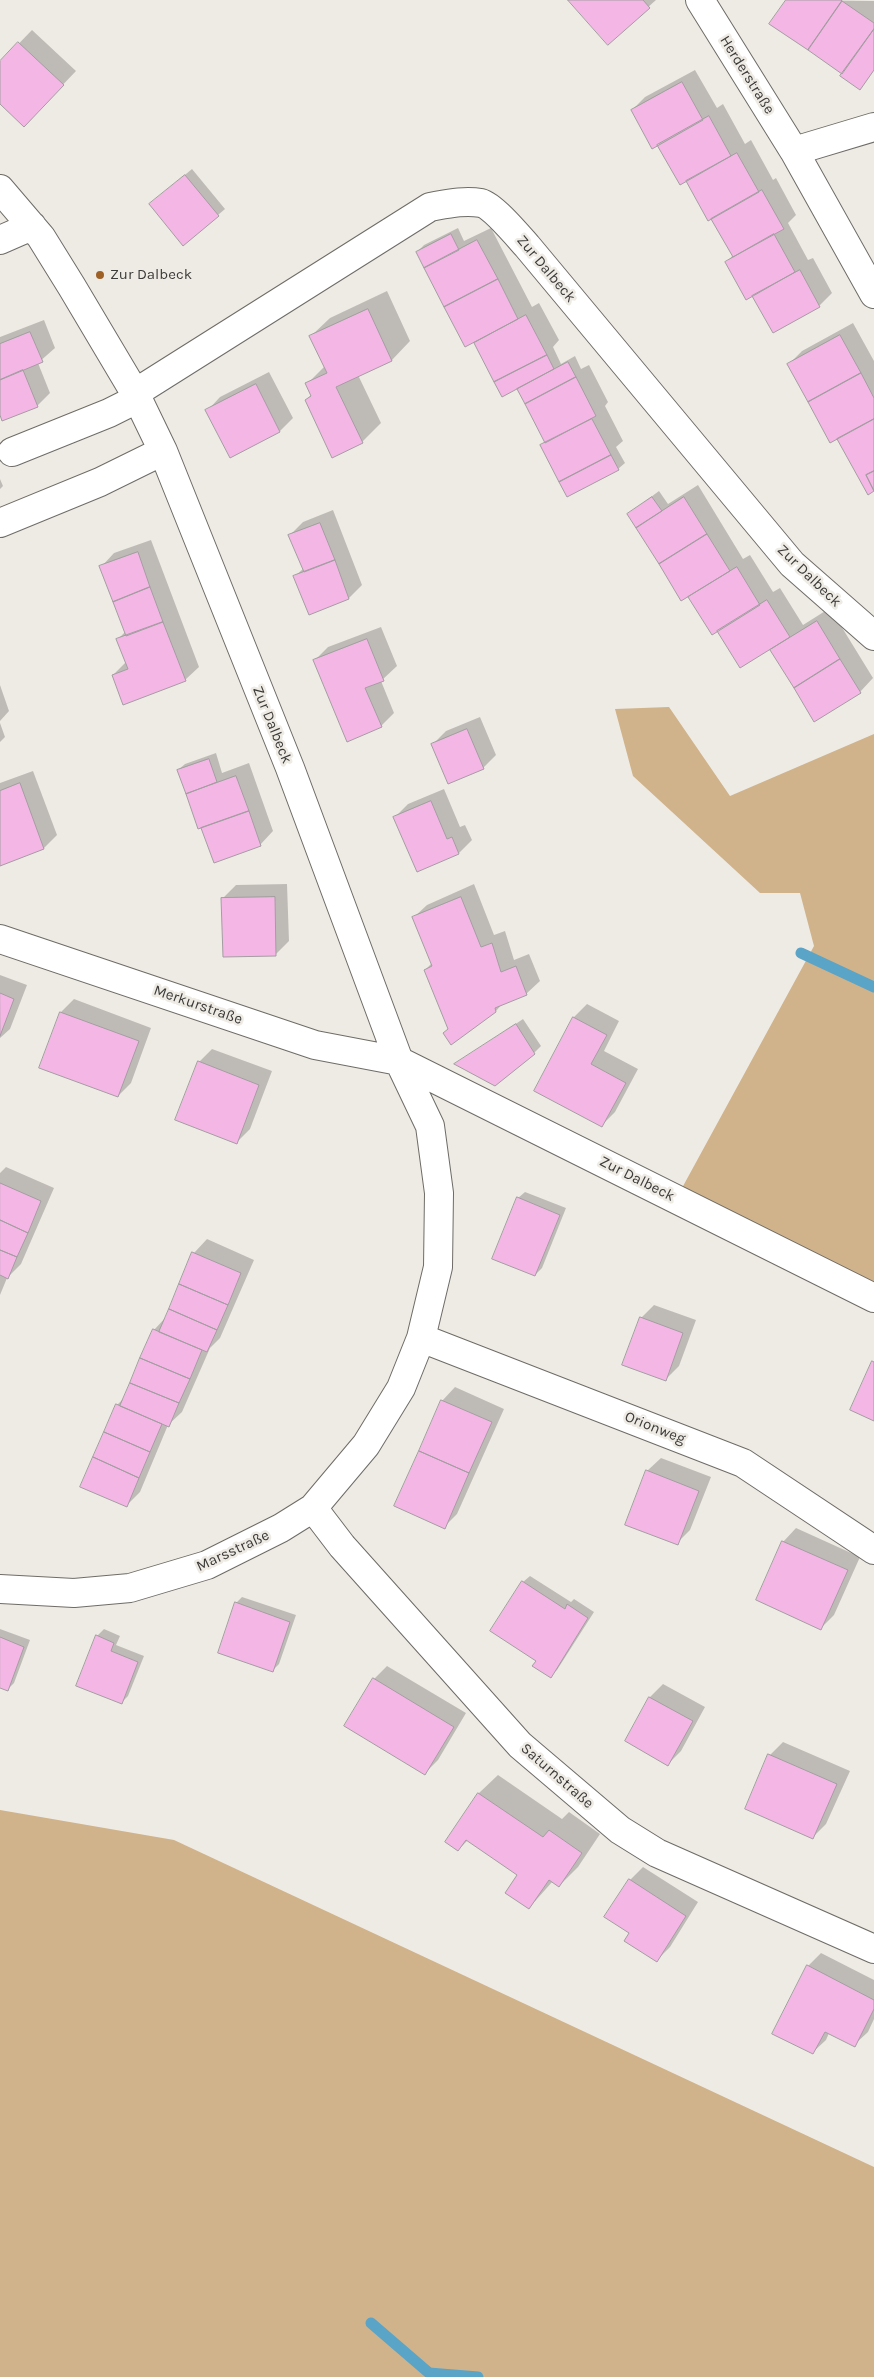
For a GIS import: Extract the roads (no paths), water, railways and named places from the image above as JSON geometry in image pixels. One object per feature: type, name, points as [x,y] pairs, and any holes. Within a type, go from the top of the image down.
[{"type":"street","name":"Herderstraße","points":[[700,0],[794,151],[874,294]]},
{"type":"street","points":[[794,151],[874,127]]},
{"type":"street","name":"Zur Dalbeck","points":[[0,189],[32,226],[86,310],[136,396],[163,450],[290,768],[399,1061],[430,1126],[439,1193],[438,1267],[421,1338],[401,1388]]},
{"type":"street","name":"Zur Dalbeck","points":[[136,396],[430,208],[456,202],[483,204],[507,223],[527,246],[792,564],[874,636]]},
{"type":"street","points":[[0,240],[32,226]]},
{"type":"street","points":[[12,452],[109,413],[136,396]]},
{"type":"street","points":[[0,523],[100,482],[163,450]]},
{"type":"street","name":"Merkurstraße","points":[[0,939],[315,1045],[399,1061]]},
{"type":"street","name":"Zur Dalbeck","points":[[399,1061],[874,1298]]},
{"type":"street","name":"Orionweg","points":[[421,1338],[743,1463],[874,1550]]},
{"type":"street","name":"Marsstraße","points":[[0,1589],[74,1593],[130,1588],[207,1565],[281,1528],[313,1508],[366,1445],[401,1388]]},
{"type":"street","name":"Saturnstraße","points":[[313,1508],[342,1546],[520,1745],[620,1830],[657,1853],[874,1949]]},
{"type":"waterway","points":[[801,953],[874,987]]},
{"type":"waterway","points":[[371,2323],[429,2373],[478,2377]]},
{"type":"place","name":"Zur Dalbeck","points":[[100,275]]}]
